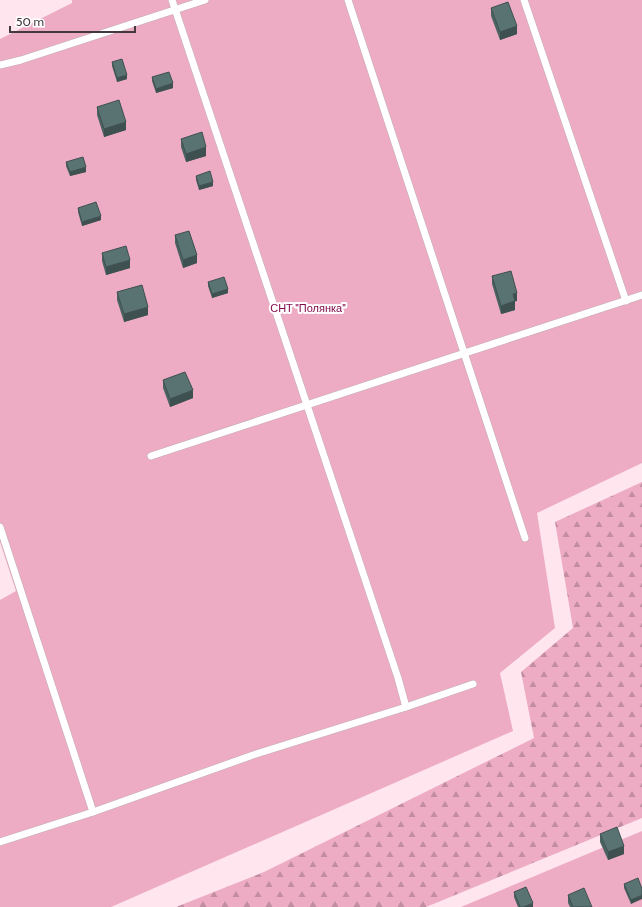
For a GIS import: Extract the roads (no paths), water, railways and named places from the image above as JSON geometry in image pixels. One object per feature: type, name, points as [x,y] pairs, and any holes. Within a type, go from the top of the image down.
[{"type":"lane","points":[[172,0],[308,405],[398,678],[406,707]]},
{"type":"lane","points":[[0,65],[21,60],[205,0]]},
{"type":"lane","points":[[348,0],[525,538]]},
{"type":"lane","points":[[524,0],[626,300]]},
{"type":"lane","points":[[151,456],[642,295]]},
{"type":"lane","points":[[0,527],[93,812]]},
{"type":"lane","points":[[0,842],[93,812],[253,755],[406,707],[472,684]]},
{"type":"park label","name":"СНТ \"Полянка\"","points":[[308,308]]}]
